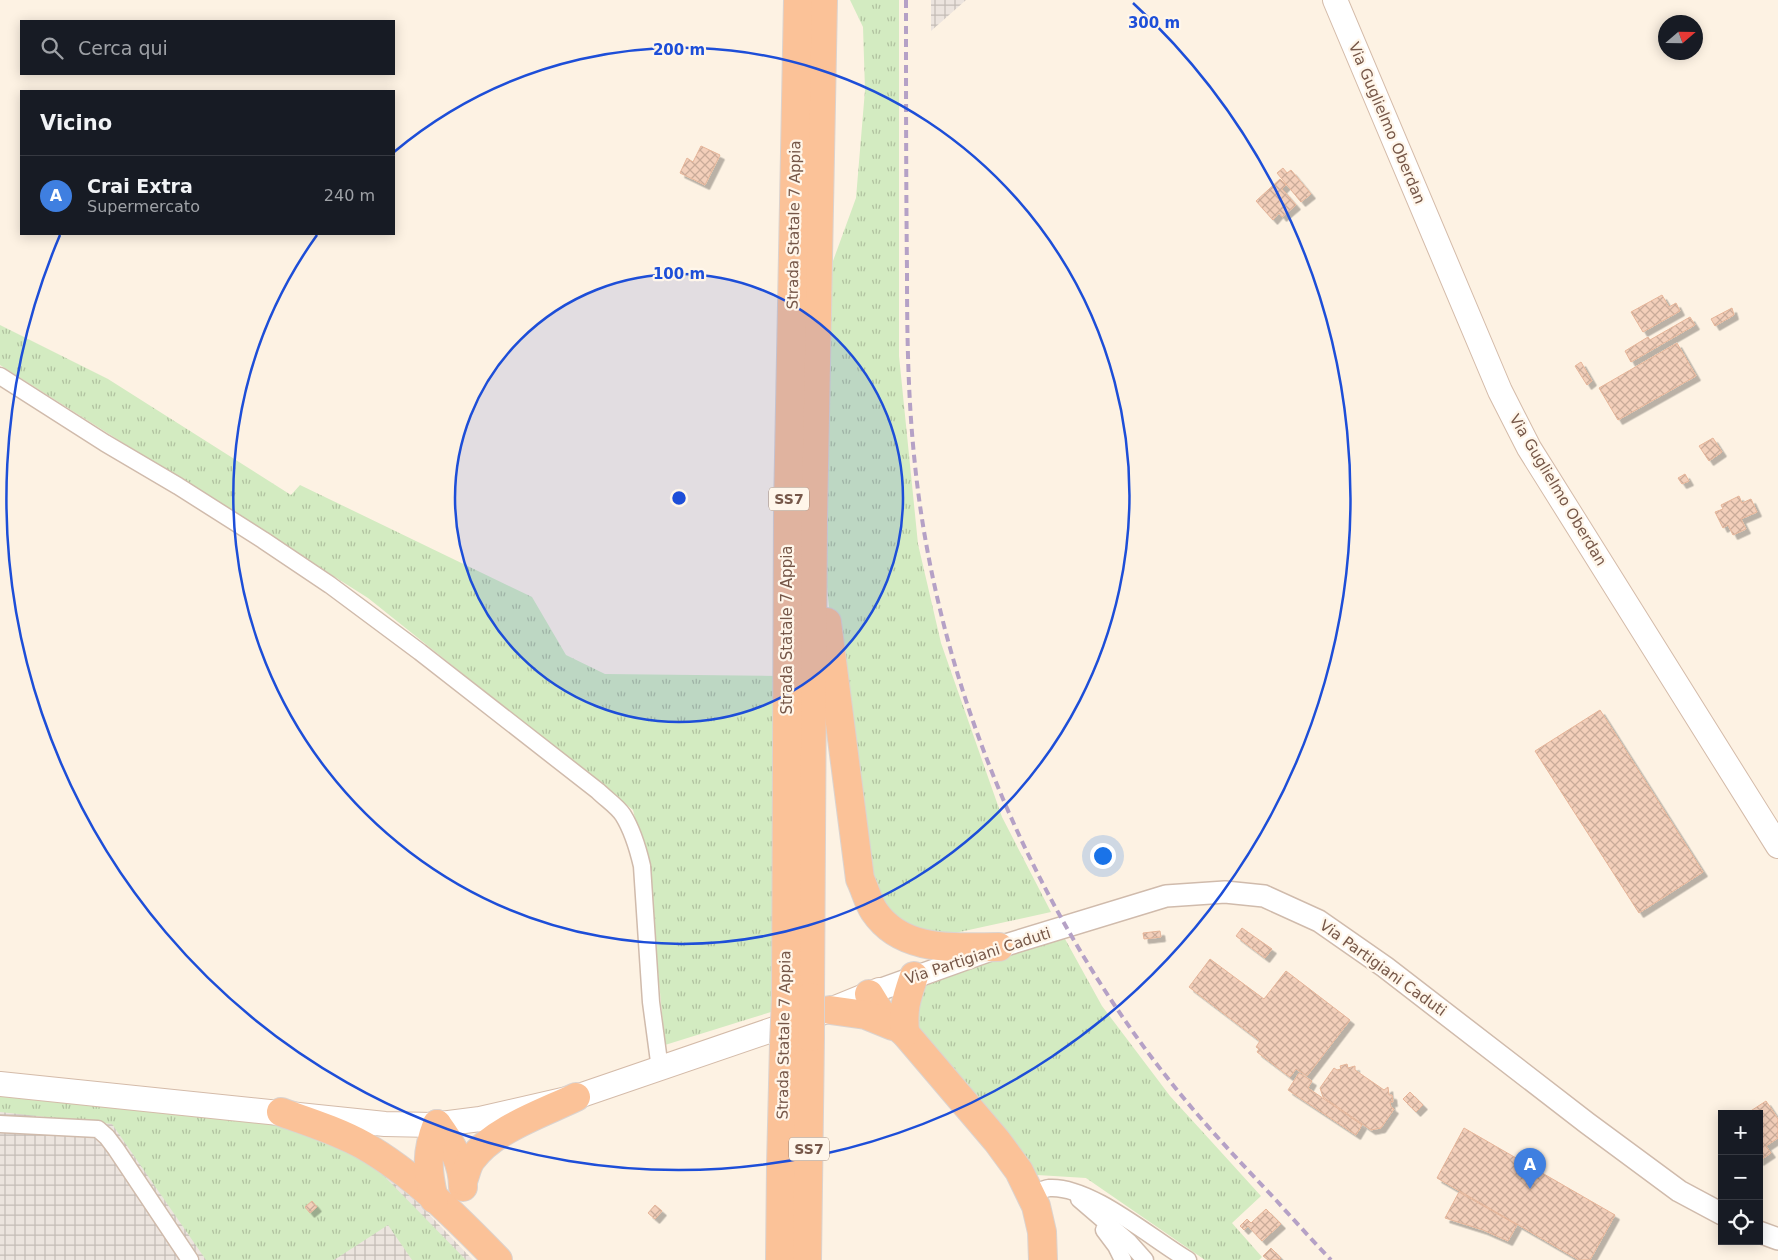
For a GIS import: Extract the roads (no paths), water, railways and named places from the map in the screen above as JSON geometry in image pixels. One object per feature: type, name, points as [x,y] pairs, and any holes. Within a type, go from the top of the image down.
[{"type":"highway","name":"Strada Statale 7 Appia","points":[[798,0],[788,508],[809,1002]]},
{"type":"highway","name":"Strada Statale 7 Appia","points":[[780,1260],[781,1166],[797,1041],[809,1002],[813,519],[823,0]]},
{"type":"highway","points":[[813,519],[860,879],[874,911],[892,930],[916,943],[942,947],[999,947]]},
{"type":"highway","points":[[905,1033],[903,1014],[905,1000],[914,976]]},
{"type":"highway","points":[[874,992],[880,1012],[905,1033],[1019,1171],[1036,1206],[1042,1232],[1043,1260]]},
{"type":"highway","points":[[809,1002],[866,1015],[905,1033]]},
{"type":"highway","name":"Strada Statale 7 Appia","points":[[797,1041],[809,1146],[807,1260]]},
{"type":"highway","points":[[463,1181],[470,1161],[484,1145],[514,1126],[576,1097]]},
{"type":"highway","points":[[281,1112],[327,1129],[362,1145],[396,1167],[434,1199],[490,1252]]},
{"type":"highway","points":[[434,1199],[429,1179],[428,1161],[432,1138],[437,1124]]},
{"type":"highway","points":[[437,1124],[449,1140],[456,1154],[463,1181],[463,1193],[467,1211],[490,1252]]},
{"type":"highway","points":[[809,1146],[812,1199],[812,1260]]},
{"type":"highway","points":[[770,1260],[772,1194],[781,1166]]},
{"type":"main road","name":"Via Guglielmo Oberdan","points":[[1336,0],[1500,391],[1529,448],[1778,846]]},
{"type":"main road","points":[[0,1084],[385,1124],[437,1124],[480,1119],[576,1097],[660,1069],[809,1002],[874,992]]},
{"type":"street","points":[[0,376],[104,443],[217,510],[330,585],[420,652],[590,785],[622,814],[638,848],[642,866],[651,1002],[660,1069]]},
{"type":"street","name":"Via Partigiani Caduti","points":[[874,992],[914,976],[999,947],[1166,896],[1225,892],[1264,896],[1319,921],[1385,967],[1672,1186],[1718,1212]]},
{"type":"street","points":[[0,1124],[98,1129],[116,1149],[190,1260]]},
{"type":"street","points":[[1031,1194],[1048,1188],[1061,1189],[1073,1194],[1082,1195],[1105,1205],[1181,1258]]},
{"type":"street","points":[[1073,1194],[1116,1246],[1123,1260]]},
{"type":"street","points":[[1073,1194],[1129,1242],[1145,1260]]},
{"type":"street","points":[[1763,1233],[1778,1239]]},
{"type":"railway","points":[[906,0],[907,320],[909,392],[915,465],[927,548],[945,631],[970,713],[1000,793],[1036,871],[1077,946],[1123,1018],[1173,1085],[1331,1260]]},
{"type":"place","name":"Crai Extra","points":[[1530,1189]]}]
